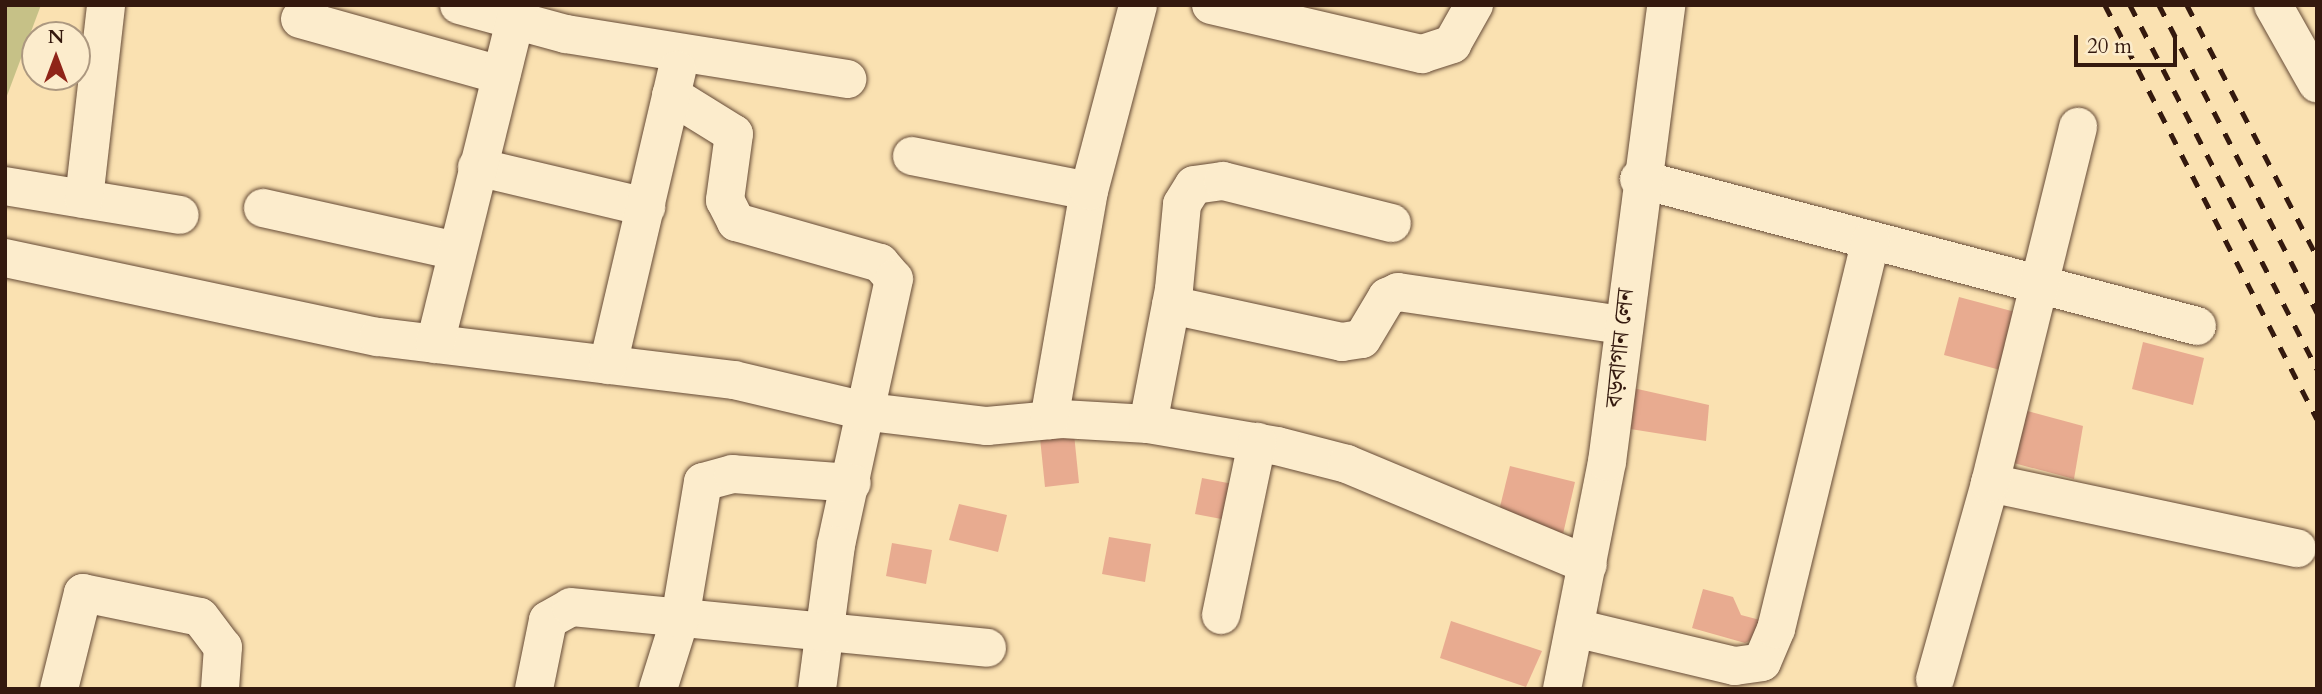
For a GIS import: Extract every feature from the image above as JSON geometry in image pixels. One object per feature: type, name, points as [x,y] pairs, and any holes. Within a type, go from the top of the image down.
[{"type":"street","points":[[84,199],[106,5]]},
{"type":"street","points":[[459,5],[517,13],[681,50],[847,79]]},
{"type":"street","points":[[1049,420],[1089,191],[1138,5]]},
{"type":"street","points":[[1211,5],[1422,54],[1452,44],[1474,5]]},
{"type":"street","name":"বড়বাগান লেন","points":[[1562,689],[1588,565],[1622,325],[1639,178],[1666,5]]},
{"type":"street","points":[[2273,5],[2306,40],[2317,83]]},
{"type":"street","points":[[435,344],[517,13]]},
{"type":"street","points":[[300,19],[501,75]]},
{"type":"street","points":[[608,365],[681,50]]},
{"type":"street","points":[[671,96],[734,134],[725,200],[736,222],[890,271],[896,291],[852,483],[817,689]]},
{"type":"street","points":[[1935,679],[1990,483],[2078,127]]},
{"type":"street","points":[[912,156],[1089,191]]},
{"type":"street","points":[[477,167],[646,207]]},
{"type":"street","points":[[1639,178],[2197,326]]},
{"type":"street","points":[[1148,424],[1171,305],[1182,204],[1194,185],[1223,181],[1392,223]]},
{"type":"street","points":[[5,186],[180,215]]},
{"type":"street","points":[[263,208],[457,251]]},
{"type":"street","points":[[1575,628],[1735,666],[1762,662],[1776,629],[1871,240]]},
{"type":"street","points":[[5,258],[435,344],[734,380],[869,412],[987,426],[1049,420],[1148,424],[1257,442],[1348,464],[1588,565]]},
{"type":"street","points":[[1171,305],[1342,342],[1362,339],[1387,297],[1398,292],[1622,325]]},
{"type":"street","points":[[1221,615],[1257,442]]},
{"type":"street","points":[[658,689],[680,619],[699,491],[709,477],[852,483]]},
{"type":"street","points":[[1990,483],[2297,548]]},
{"type":"street","points":[[59,689],[83,593],[200,617],[223,647],[220,689]]},
{"type":"street","points":[[534,689],[552,612],[570,607],[824,636],[987,648]]},
{"type":"shaded area","points":[[5,5],[41,5],[35,21],[21,21],[21,58],[5,101]]},
{"type":"building","points":[[1959,297],[2019,313],[2004,371],[1944,355]]},
{"type":"building","points":[[2143,342],[2204,358],[2193,405],[2132,389]]},
{"type":"building","points":[[1633,388],[1709,405],[1706,441],[1624,428]]},
{"type":"building","points":[[2020,409],[2083,426],[2074,479],[2010,462]]},
{"type":"building","points":[[1074,434],[1079,483],[1045,487],[1040,438]]},
{"type":"building","points":[[1510,466],[1575,482],[1563,534],[1497,519]]},
{"type":"building","points":[[1202,478],[1238,485],[1232,521],[1195,514]]},
{"type":"building","points":[[959,504],[1007,515],[998,552],[949,540]]},
{"type":"building","points":[[1109,537],[1151,544],[1145,582],[1102,574]]},
{"type":"building","points":[[892,543],[932,550],[926,584],[886,576]]},
{"type":"building","points":[[1703,589],[1733,597],[1741,615],[1760,620],[1755,638],[1745,643],[1692,628]]},
{"type":"building","points":[[1451,621],[1542,651],[1526,687],[1440,658]]},
{"type":"railway","points":[[2105,5],[2317,419]]},
{"type":"railway","points":[[2130,5],[2317,369]]},
{"type":"railway","points":[[2159,5],[2317,313]]},
{"type":"railway","points":[[2187,5],[2317,257]]}]
